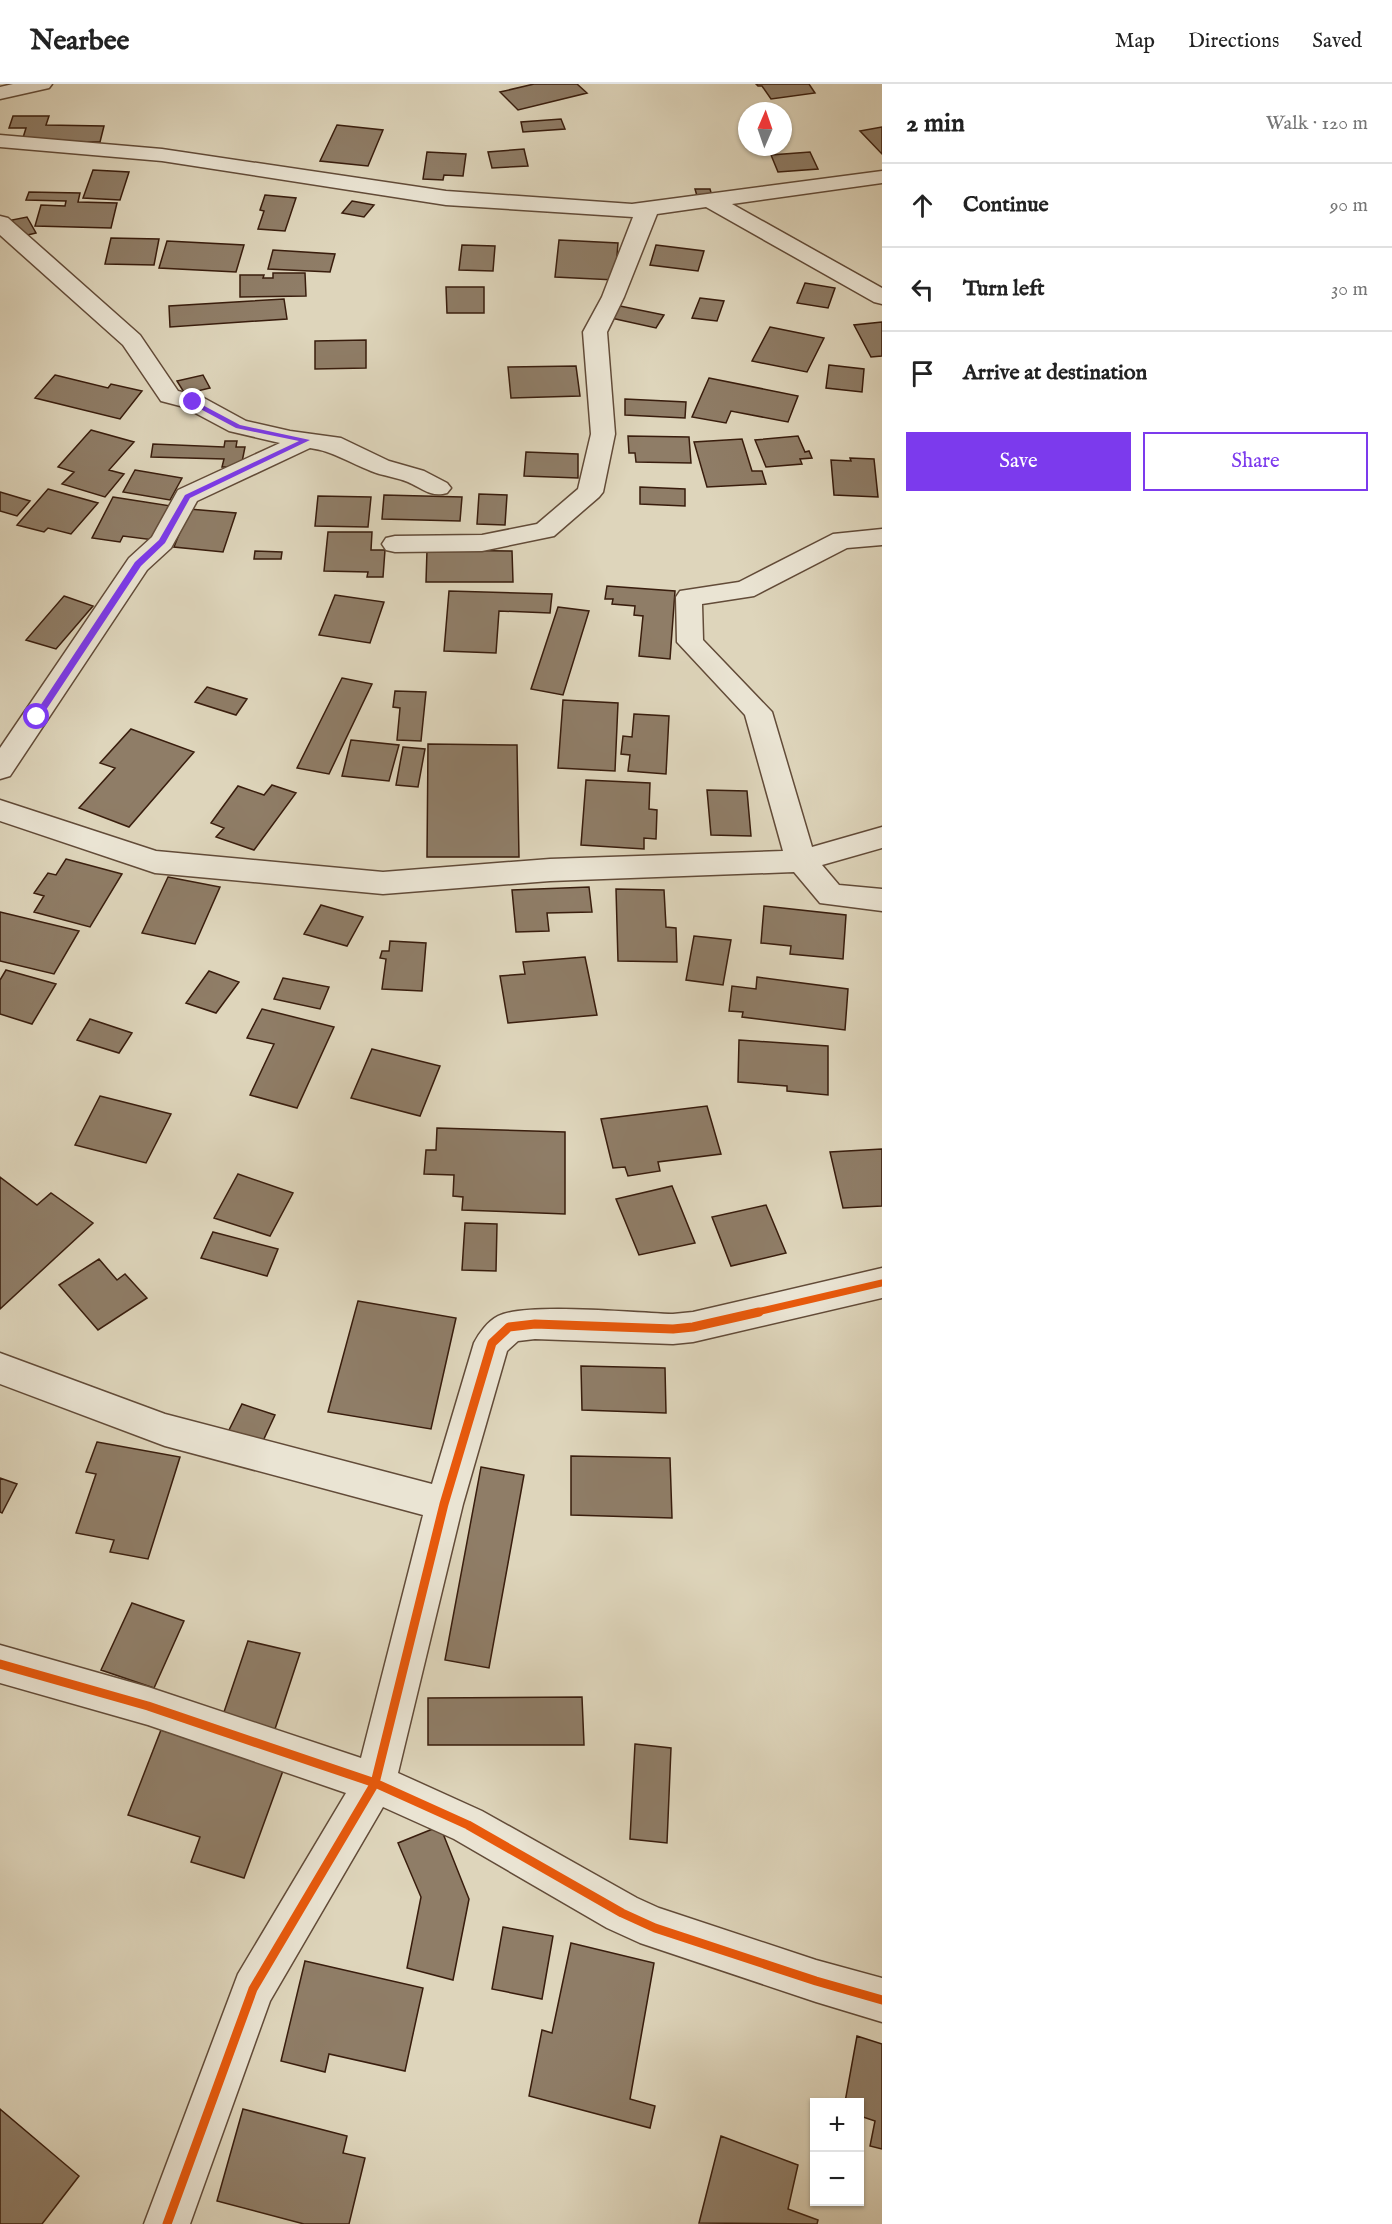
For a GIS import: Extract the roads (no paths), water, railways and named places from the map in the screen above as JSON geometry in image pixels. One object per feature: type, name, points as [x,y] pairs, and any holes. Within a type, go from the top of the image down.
[{"type":"street","points":[[0,93],[42,84]]},
{"type":"street","points":[[0,141],[162,155],[446,198],[632,211],[882,177]]},
{"type":"street","points":[[710,200],[882,297]]},
{"type":"street","points":[[395,544],[482,543],[545,530],[590,492],[603,434],[595,332],[613,297],[648,208]]},
{"type":"street","points":[[3,231],[132,340],[169,396],[193,402],[238,426],[332,443],[380,466],[415,476],[438,488]]},
{"type":"street","points":[[0,769],[138,564],[162,542],[188,496],[307,440]]},
{"type":"street","points":[[882,537],[842,540],[745,590],[689,597],[690,642],[759,712],[801,861],[831,895],[882,900]]},
{"type":"street","points":[[0,810],[154,862],[383,883],[550,870],[801,861],[882,837]]},
{"type":"street","points":[[167,2224],[253,1989],[375,1784],[444,1504],[492,1343],[509,1327],[535,1324],[673,1329],[693,1327],[882,1283]]},
{"type":"street","points":[[0,1368],[165,1430],[444,1504]]},
{"type":"street","points":[[0,1664],[148,1706],[375,1784],[468,1825],[622,1913],[655,1928],[816,1981],[882,2000]]}]
